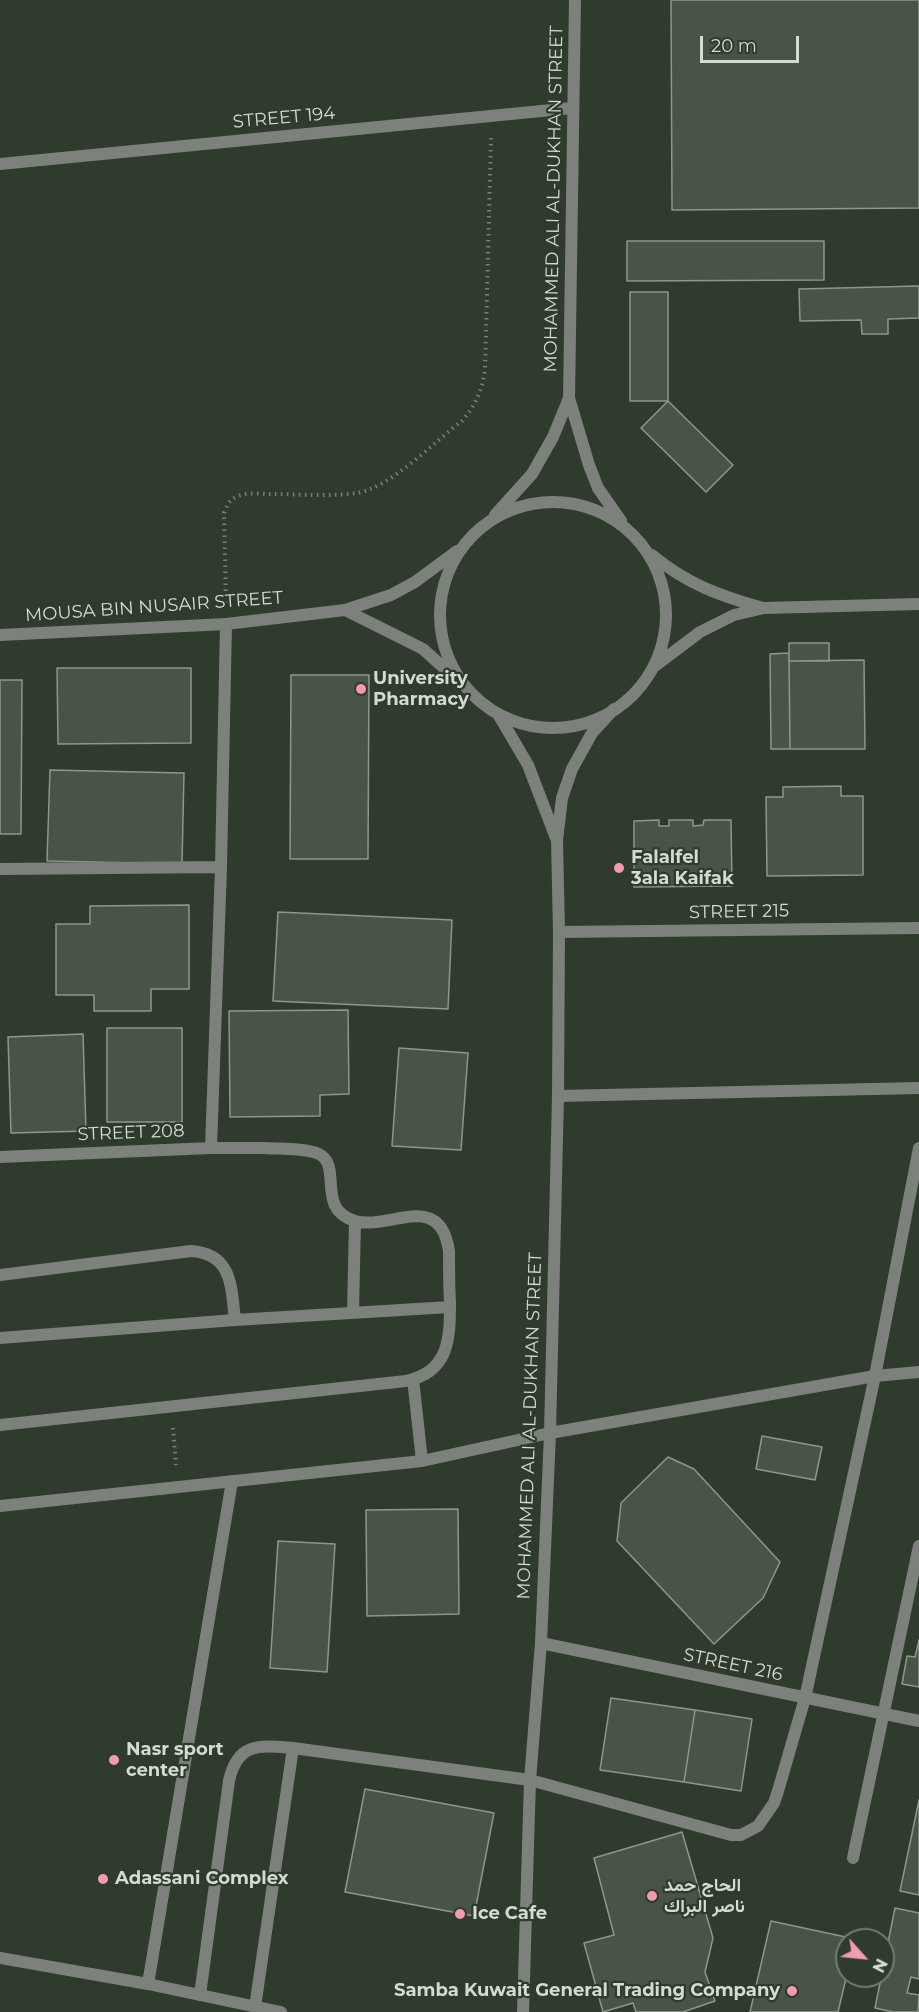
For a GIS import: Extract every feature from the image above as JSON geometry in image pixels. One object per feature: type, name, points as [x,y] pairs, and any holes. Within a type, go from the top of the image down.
[{"type":"street","name":"MOHAMMED ALI AL-DUKHAN STREET","points":[[575,0],[569,398],[579,439],[595,481],[623,525]]},
{"type":"street","name":"STREET 194","points":[[0,164],[572,108]]},
{"type":"street","name":"MOHAMMED ALI AL-DUKHAN STREET","points":[[491,520],[532,474],[569,398]]},
{"type":"street","points":[[491,520],[523,505],[558,501],[593,508],[623,525],[650,554],[673,573],[717,594],[764,608]]},
{"type":"street","name":"MOUSA BIN NUSAIR STREET","points":[[0,635],[226,624],[345,610],[392,595],[415,582],[450,557],[491,520]]},
{"type":"street","points":[[466,542],[449,570],[440,602],[442,636],[452,667],[471,694]]},
{"type":"street","points":[[650,554],[664,590],[666,629],[655,666]]},
{"type":"street","points":[[345,610],[423,649],[471,694],[498,714],[531,727],[566,728],[599,719],[614,710],[632,697],[655,666],[700,632],[734,615],[764,608],[919,604]]},
{"type":"street","points":[[211,1148],[221,867],[226,624]]},
{"type":"street","name":"MOHAMMED ALI AL-DUKHAN STREET","points":[[523,2012],[530,1780],[541,1643],[550,1433],[558,1096],[557,840],[562,798],[572,769],[592,733],[614,710]]},
{"type":"street","name":"MOHAMMED ALI AL-DUKHAN STREET","points":[[498,714],[528,765],[557,840]]},
{"type":"street","points":[[0,869],[221,867]]},
{"type":"street","name":"STREET 215","points":[[559,932],[919,928]]},
{"type":"street","points":[[558,1096],[919,1088]]},
{"type":"street","name":"STREET 208","points":[[0,1157],[211,1148],[264,1148],[316,1152],[324,1156],[328,1164],[333,1203],[339,1211],[354,1221]]},
{"type":"street","points":[[200,1995],[231,1772],[240,1757],[254,1747],[263,1745],[293,1748],[530,1780],[731,1835],[741,1835],[758,1826],[774,1803],[805,1698],[875,1376],[919,1148]]},
{"type":"street","points":[[0,1425],[413,1379],[426,1373],[438,1363],[446,1351],[450,1337],[449,1251],[447,1239],[441,1228],[432,1220],[420,1216],[364,1223],[354,1221],[353,1313]]},
{"type":"street","points":[[0,1275],[191,1251],[203,1252],[214,1257],[227,1272],[235,1320]]},
{"type":"street","points":[[0,1338],[450,1306]]},
{"type":"street","points":[[0,1506],[422,1461],[550,1433],[875,1376],[919,1372]]},
{"type":"street","points":[[413,1379],[422,1461]]},
{"type":"street","points":[[148,1984],[232,1481]]},
{"type":"street","points":[[853,1858],[919,1546]]},
{"type":"street","name":"STREET 216","points":[[541,1643],[919,1721]]},
{"type":"street","points":[[255,2007],[293,1748]]},
{"type":"street","points":[[0,1958],[148,1984],[281,2012]]},
{"type":"path","points":[[226,624],[225,513],[227,505],[233,499],[248,494],[342,494],[360,492],[376,486],[392,477],[462,421],[478,398],[485,370],[491,116]]},
{"type":"path","points":[[171,1406],[178,1487]]},
{"type":"building","points":[[671,0],[919,0],[919,208],[672,210]]},
{"type":"building","points":[[627,241],[824,241],[824,280],[627,281]]},
{"type":"building","points":[[919,286],[919,318],[888,319],[888,334],[862,334],[861,320],[800,321],[799,289]]},
{"type":"building","points":[[630,292],[668,292],[668,401],[630,401]]},
{"type":"building","points":[[668,401],[733,465],[706,492],[641,428]]},
{"type":"building","points":[[789,643],[829,643],[829,661],[789,661]]},
{"type":"building","points":[[789,653],[790,749],[771,749],[770,654]]},
{"type":"building","points":[[864,660],[865,749],[790,749],[789,661]]},
{"type":"building","points":[[57,668],[191,668],[191,743],[58,744]]},
{"type":"building","points":[[291,675],[369,675],[368,859],[290,859]]},
{"type":"building","points":[[0,680],[22,680],[21,834],[0,834]]},
{"type":"building","points":[[50,770],[184,773],[182,864],[47,861]]},
{"type":"building","points":[[841,786],[841,796],[863,796],[863,875],[767,876],[766,797],[783,797],[783,787]]},
{"type":"building","points":[[659,820],[659,826],[669,826],[669,820],[693,820],[693,826],[703,825],[704,820],[731,820],[732,886],[634,887],[634,821]]},
{"type":"building","points":[[189,905],[189,989],[151,989],[151,1011],[94,1011],[94,995],[56,995],[56,924],[90,924],[90,906]]},
{"type":"building","points":[[278,912],[452,920],[448,1009],[273,1001]]},
{"type":"building","points":[[348,1010],[349,1094],[320,1095],[320,1116],[230,1117],[229,1011]]},
{"type":"building","points":[[107,1028],[182,1028],[182,1122],[107,1122]]},
{"type":"building","points":[[83,1034],[86,1131],[11,1133],[8,1037]]},
{"type":"building","points":[[399,1048],[468,1053],[461,1150],[392,1146]]},
{"type":"building","points":[[762,1436],[822,1447],[815,1480],[756,1469]]},
{"type":"building","points":[[668,1457],[694,1469],[780,1562],[763,1598],[714,1644],[617,1541],[621,1503]]},
{"type":"building","points":[[458,1509],[459,1614],[367,1616],[366,1510]]},
{"type":"building","points":[[278,1541],[335,1544],[327,1672],[270,1668]]},
{"type":"building","points":[[919,1640],[919,1687],[902,1684],[907,1656],[915,1657]]},
{"type":"building","points":[[611,1698],[695,1710],[684,1782],[600,1770]]},
{"type":"building","points":[[695,1710],[752,1719],[741,1791],[684,1782]]},
{"type":"building","points":[[365,1789],[494,1813],[474,1916],[345,1892]]},
{"type":"building","points":[[919,1800],[919,1895],[900,1891]]},
{"type":"building","name":"الحاج حمد ناصر البراك","points":[[682,1832],[713,1938],[705,1972],[715,2001],[683,2012],[636,2012],[633,2003],[603,2012],[584,1943],[614,1935],[594,1858]]},
{"type":"building","points":[[895,1908],[919,1913],[919,1979],[911,1977],[907,1993],[919,1995],[918,2012],[893,2012],[875,2008],[879,1988],[895,1988],[895,1928],[891,1928]]},
{"type":"building","points":[[771,1921],[835,1935],[835,1988],[844,1988],[838,2012],[750,2012]]},
{"type":"place","name":"University Pharmacy","points":[[361,689]]},
{"type":"place","name":"Falalfel 3ala Kaifak","points":[[619,868]]},
{"type":"place","name":"Nasr sport center","points":[[114,1760]]},
{"type":"place","name":"Adassani Complex","points":[[103,1879]]},
{"type":"place","name":"الحاج حمد ناصر البراك","points":[[652,1896]]},
{"type":"place","name":"Ice Cafe","points":[[460,1914]]},
{"type":"place","name":"Samba Kuwait General Trading Company","points":[[792,1991]]}]
